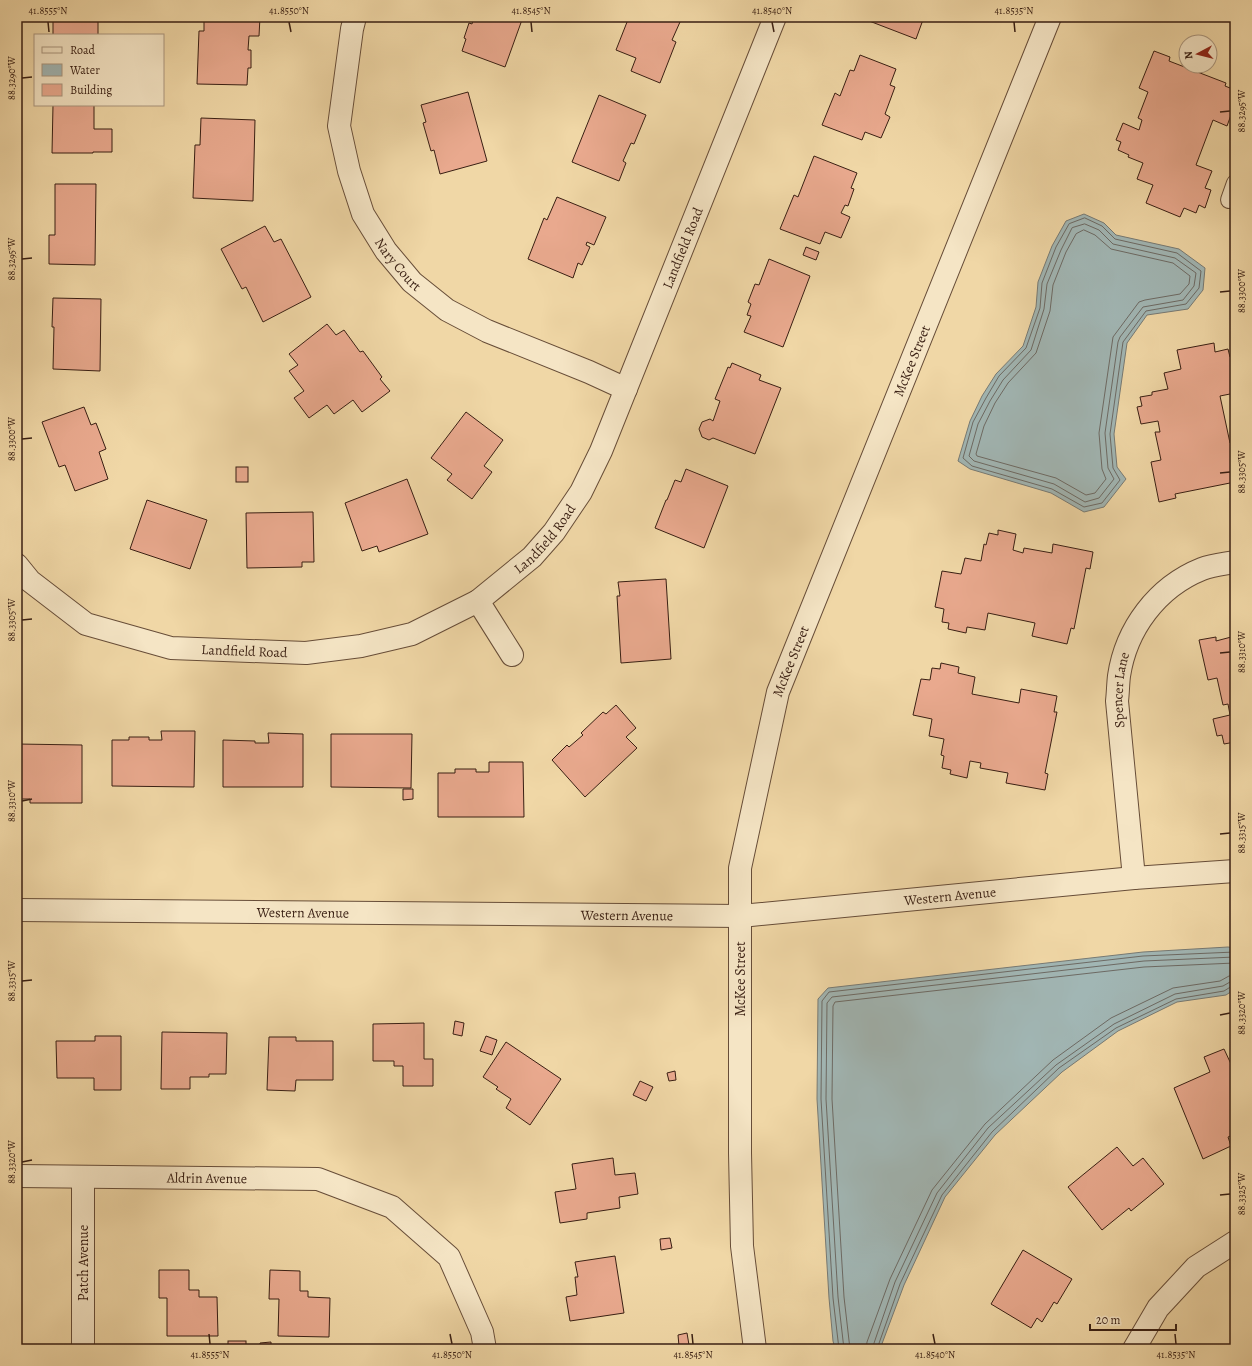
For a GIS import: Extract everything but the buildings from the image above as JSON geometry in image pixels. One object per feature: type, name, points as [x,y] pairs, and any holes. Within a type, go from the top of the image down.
[{"type":"street","name":"Nary Court","points":[[355,17],[352,29],[339,126],[349,171],[363,214],[386,251],[412,282],[447,310],[487,331],[589,372],[626,389]]},
{"type":"street","name":"Landfield Road","points":[[23,579],[86,624],[171,648],[306,653],[361,646],[412,634],[478,602],[532,557],[554,532],[581,492],[601,451],[775,17]]},
{"type":"street","name":"McKee Street","points":[[755,1349],[742,1246],[740,1153],[740,868],[778,692],[1050,17]]},
{"type":"street","name":"Spencer Lane","points":[[1134,878],[1118,701],[1119,676],[1125,651],[1136,626],[1154,602],[1175,582],[1203,569],[1235,562]]},
{"type":"street","points":[[478,602],[512,655]]},
{"type":"street","name":"Western Avenue","points":[[17,910],[741,916],[1134,878],[1235,871]]},
{"type":"street","name":"Aldrin Avenue","points":[[17,1176],[318,1180],[392,1207],[449,1257],[482,1332],[485,1349]]},
{"type":"street","name":"Patch Avenue","points":[[83,1177],[83,1349]]},
{"type":"street","points":[[1134,1349],[1158,1308],[1196,1267],[1235,1242]]},
{"type":"lane","points":[[1229,200],[1235,183]]},
{"type":"water","points":[[1084,214],[1104,223],[1116,235],[1179,249],[1205,268],[1203,290],[1188,309],[1147,315],[1127,343],[1114,434],[1117,467],[1126,479],[1104,507],[1084,512],[1051,493],[970,469],[958,461],[970,421],[982,396],[996,374],[1023,346],[1036,307],[1038,282],[1052,246],[1066,221]]},
{"type":"water","points":[[1228,947],[1235,948],[1235,989],[1226,995],[1177,1002],[1118,1031],[1062,1072],[995,1135],[945,1197],[904,1285],[880,1349],[835,1349],[829,1298],[817,1099],[818,999],[828,988],[1143,952]]}]
